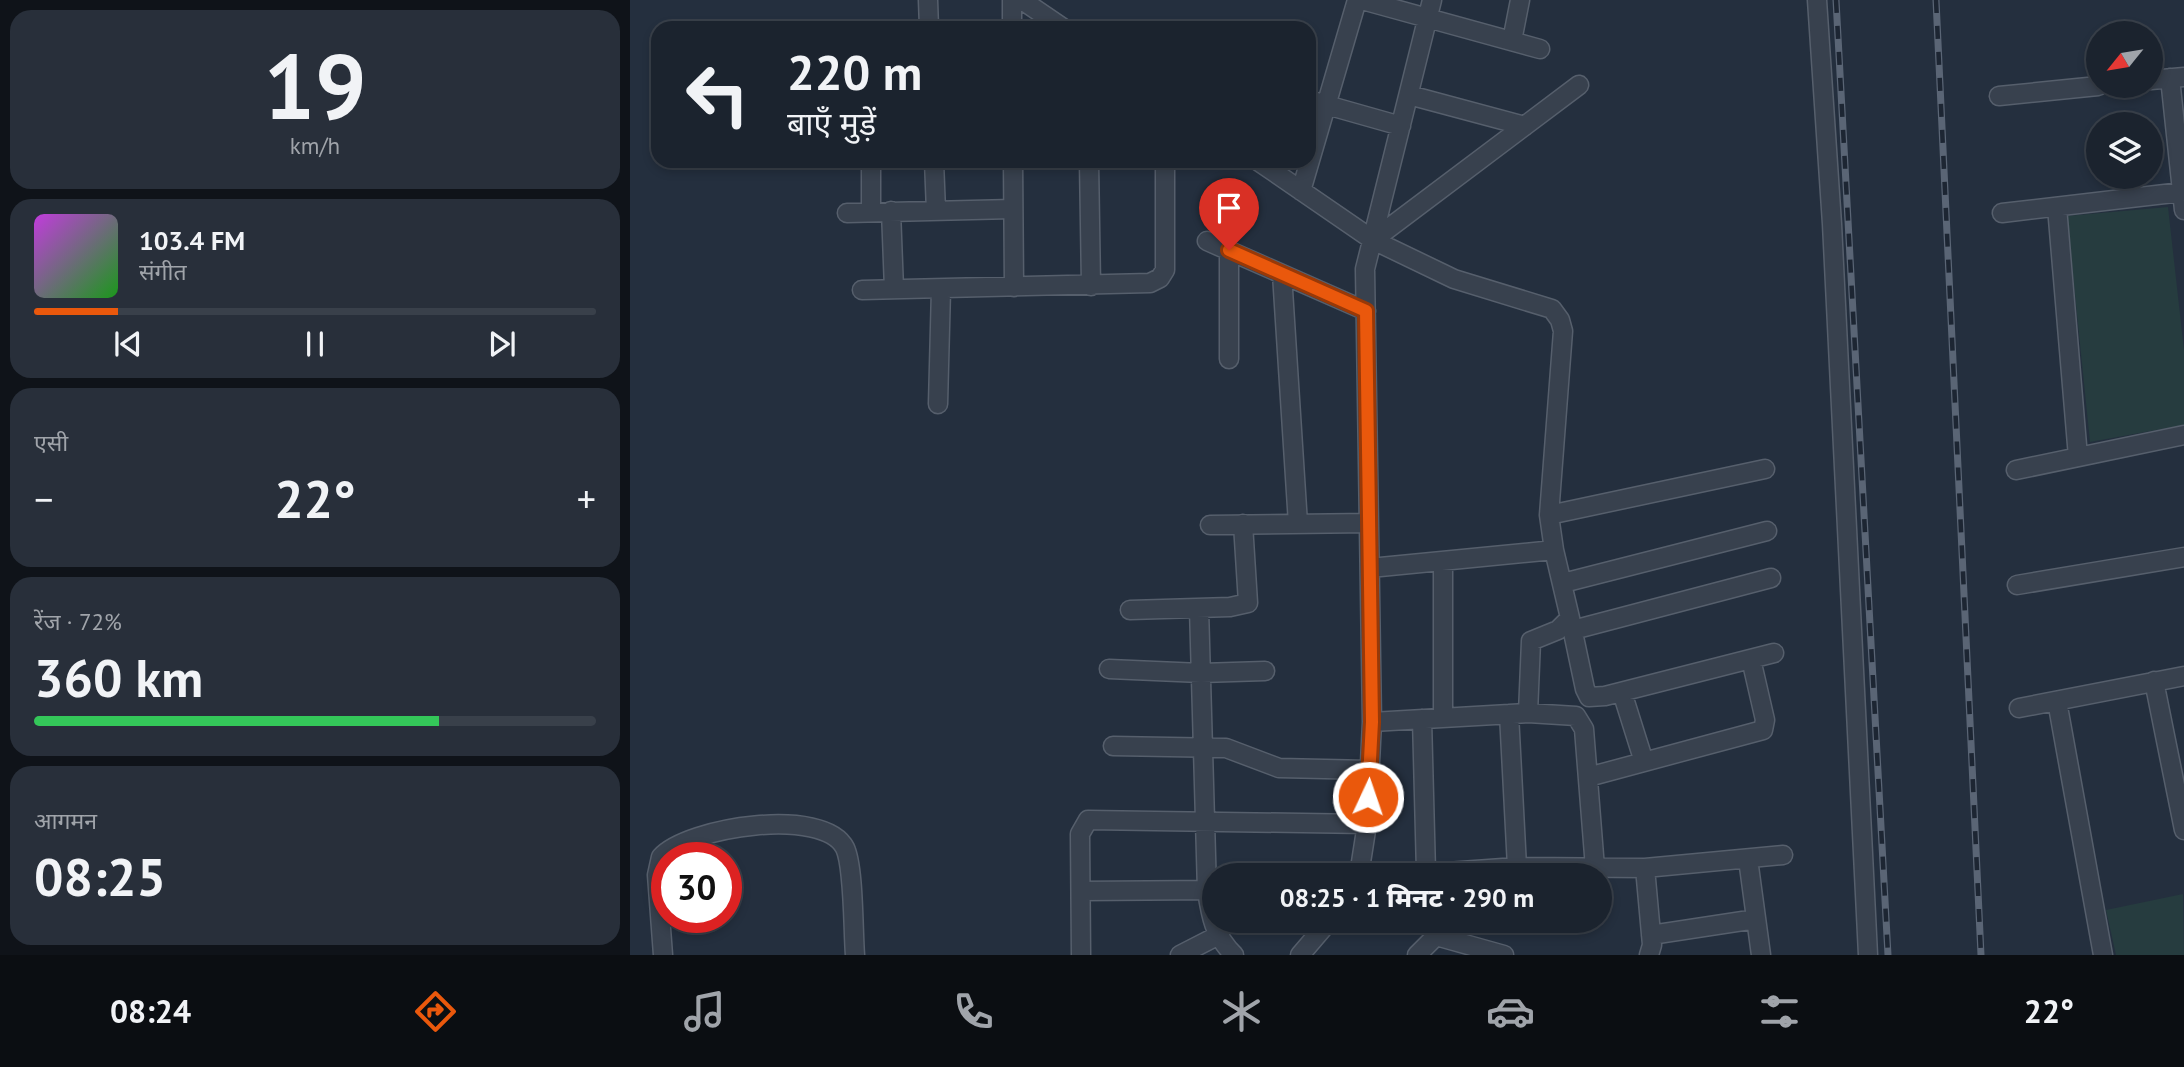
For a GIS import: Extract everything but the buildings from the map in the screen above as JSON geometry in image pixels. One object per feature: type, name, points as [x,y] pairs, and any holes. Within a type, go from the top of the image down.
[{"type":"street","points":[[928,0],[929,21]]},
{"type":"street","points":[[1012,0],[1012,21]]},
{"type":"street","points":[[1022,0],[1053,21]]},
{"type":"street","points":[[1401,126],[1317,102],[1359,0],[1540,49]]},
{"type":"street","points":[[1361,863],[1367,824],[1372,722],[1365,270],[1432,0]]},
{"type":"street","points":[[1512,41],[1520,0]]},
{"type":"street","points":[[1817,0],[1832,223],[1868,955]]},
{"type":"street","points":[[2002,213],[2057,206],[2183,201],[2177,78]]},
{"type":"street","points":[[1373,240],[1579,85]]},
{"type":"street","points":[[1999,96],[2086,87]]},
{"type":"street","points":[[1409,94],[1525,125]]},
{"type":"street","points":[[871,168],[871,212]]},
{"type":"street","points":[[934,168],[936,211]]},
{"type":"street","points":[[1013,168],[1014,287]]},
{"type":"street","points":[[1089,168],[1091,286]]},
{"type":"street","points":[[862,290],[1142,286],[1160,278],[1165,270],[1165,168]]},
{"type":"street","points":[[1268,168],[1373,240],[1454,279],[1552,309],[1560,320],[1563,331],[1549,515],[1554,550],[1585,689],[1589,696],[1622,692],[1774,653]]},
{"type":"street","points":[[1301,191],[1305,168]]},
{"type":"street","points":[[2057,206],[2078,457]]},
{"type":"street","points":[[847,213],[1013,209]]},
{"type":"street","points":[[891,211],[894,289]]},
{"type":"street","points":[[1207,241],[1366,311]]},
{"type":"street","points":[[1229,250],[1229,359]]},
{"type":"street","points":[[1282,274],[1298,524]]},
{"type":"street","points":[[938,404],[941,289]]},
{"type":"street","points":[[2016,470],[2184,435]]},
{"type":"street","points":[[1549,515],[1765,469]]},
{"type":"street","points":[[1210,525],[1369,523]]},
{"type":"street","points":[[1130,610],[1248,603],[1243,524]]},
{"type":"street","points":[[1563,583],[1768,531]]},
{"type":"street","points":[[1370,568],[1554,550]]},
{"type":"street","points":[[2017,586],[2184,557]]},
{"type":"street","points":[[1443,561],[1443,718]]},
{"type":"street","points":[[1528,713],[1531,641],[1572,624],[1771,578]]},
{"type":"street","points":[[1199,608],[1209,863]]},
{"type":"street","points":[[1588,777],[1763,730],[1765,720],[1751,659]]},
{"type":"street","points":[[1109,669],[1201,673],[1265,671]]},
{"type":"street","points":[[2019,708],[2184,676]]},
{"type":"street","points":[[2154,681],[2184,830]]},
{"type":"street","points":[[1622,692],[1644,762]]},
{"type":"street","points":[[2057,701],[2103,955]]},
{"type":"street","points":[[1372,722],[1528,713],[1576,716],[1584,729],[1595,863]]},
{"type":"street","points":[[1509,714],[1517,863]]},
{"type":"street","points":[[1422,719],[1426,863]]},
{"type":"street","points":[[1113,746],[1203,746],[1237,750],[1262,764],[1279,768],[1370,770]]},
{"type":"street","points":[[1081,955],[1080,834],[1088,820],[1367,824]]},
{"type":"street","points":[[663,955],[657,875],[661,857],[676,846],[715,832],[763,824],[818,829],[839,840],[847,857],[855,955]]},
{"type":"street","points":[[1612,868],[1645,868],[1783,855]]},
{"type":"street","points":[[1748,859],[1761,955]]},
{"type":"street","points":[[1645,868],[1651,935],[1649,955]]},
{"type":"street","points":[[1081,891],[1202,890]]},
{"type":"street","points":[[1651,935],[1756,919]]},
{"type":"street","points":[[1216,933],[1234,955]]},
{"type":"street","points":[[1300,955],[1319,933]]},
{"type":"street","points":[[1180,955],[1217,936]]},
{"type":"street","points":[[1417,955],[1428,940],[1436,936],[1504,955]]},
{"type":"green space","points":[[2168,207],[2184,350],[2184,425],[2090,442],[2067,216]]},
{"type":"green space","points":[[2183,894],[2184,955],[2116,955],[2106,910]]},
{"type":"railway","points":[[1836,0],[1888,955]]},
{"type":"railway","points":[[1936,0],[1981,955]]},
{"type":"route","points":[[1229,250],[1366,311],[1372,722],[1368,797]]}]
